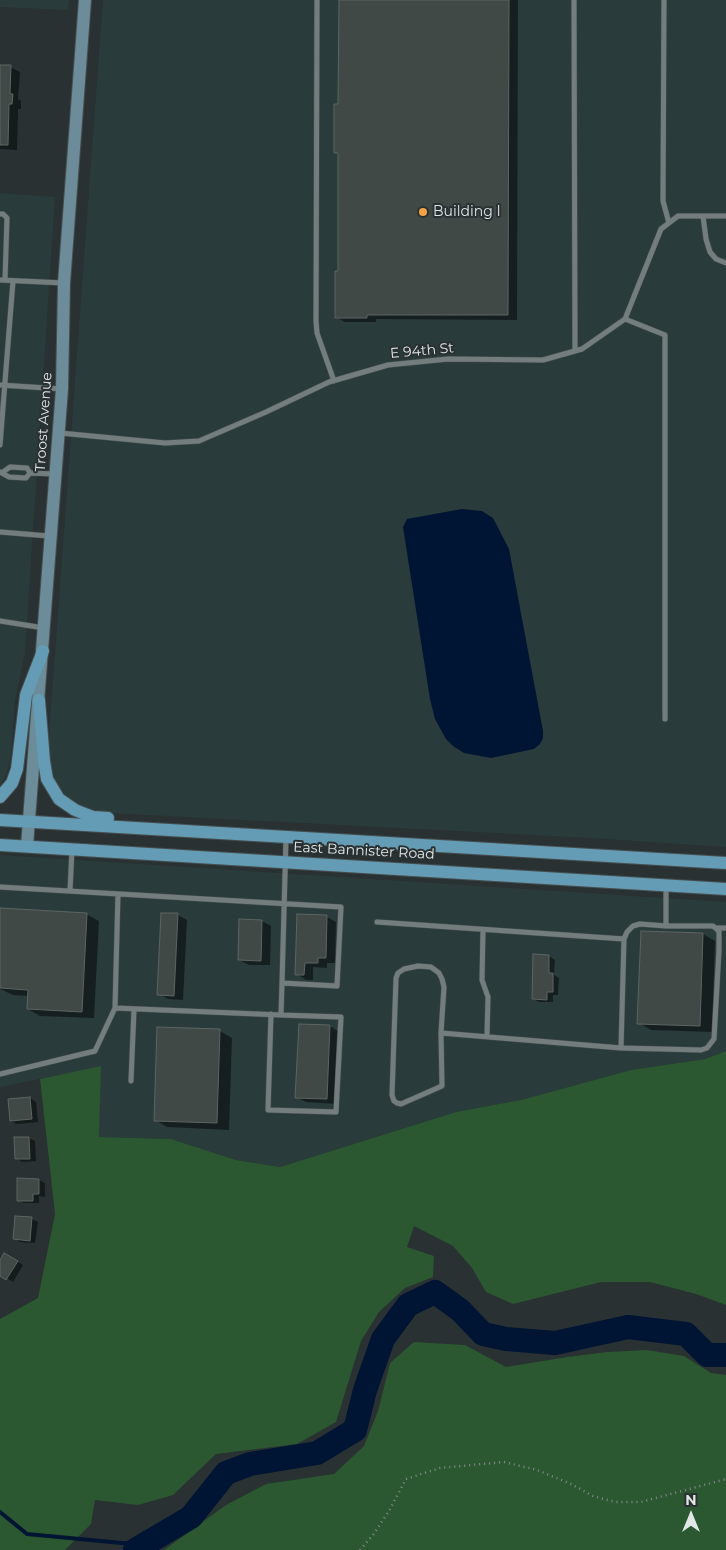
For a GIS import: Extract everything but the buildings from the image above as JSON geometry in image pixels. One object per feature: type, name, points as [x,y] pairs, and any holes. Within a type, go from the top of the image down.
[{"type":"main road","name":"Troost Avenue","points":[[27,846],[59,433],[62,389],[64,283],[85,0]]},
{"type":"main road","points":[[0,797],[12,783],[16,769],[26,696],[43,651]]},
{"type":"main road","points":[[39,700],[44,761],[48,780],[59,799],[75,810],[93,817],[176,822],[229,834]]},
{"type":"main road","name":"East Bannister Road","points":[[0,820],[726,863]]},
{"type":"main road","name":"East Bannister Road","points":[[0,845],[726,889]]},
{"type":"lane","points":[[317,0],[316,322],[317,333],[334,381]]},
{"type":"lane","points":[[574,0],[575,350]]},
{"type":"lane","points":[[664,0],[663,201],[669,223]]},
{"type":"lane","points":[[0,214],[7,218],[2,280],[64,283]]},
{"type":"lane","points":[[665,719],[665,335],[625,319],[661,229],[678,216],[726,216]]},
{"type":"lane","points":[[703,216],[710,252],[716,259],[726,263]]},
{"type":"lane","points":[[0,445],[2,385],[13,281]]},
{"type":"lane","name":"E 94th St","points":[[59,433],[165,443],[200,441],[334,381],[388,365],[448,359],[544,360],[582,348],[625,319]]},
{"type":"lane","points":[[2,385],[62,389]]},
{"type":"lane","points":[[10,467],[27,468],[30,473],[26,478],[9,477],[1,472],[10,467]]},
{"type":"lane","points":[[30,473],[56,474]]},
{"type":"lane","points":[[0,532],[51,536]]},
{"type":"lane","points":[[0,621],[44,628]]},
{"type":"lane","points":[[281,1015],[286,837]]},
{"type":"lane","points":[[70,891],[72,849]]},
{"type":"lane","points":[[666,885],[666,926]]},
{"type":"lane","points":[[0,887],[341,907],[338,986],[282,983]]},
{"type":"lane","points":[[0,1074],[95,1051],[115,1008],[118,894]]},
{"type":"lane","points":[[377,922],[624,939]]},
{"type":"lane","points":[[621,1048],[624,939],[627,932],[633,926],[640,924],[726,928]]},
{"type":"lane","points":[[442,1033],[621,1048],[701,1050],[707,1048],[714,1039],[719,950],[719,935],[716,928]]},
{"type":"lane","points":[[483,930],[482,980],[488,997],[487,1036]]},
{"type":"lane","points":[[431,967],[439,973],[444,987],[442,1033],[442,1086],[401,1104],[394,1101],[392,1095],[396,978],[398,973],[404,968],[431,967]]},
{"type":"lane","points":[[115,1008],[271,1014],[281,1015],[341,1017],[336,1112],[268,1110],[271,1014]]},
{"type":"lane","points":[[131,1081],[134,1009]]},
{"type":"path","points":[[360,1550],[374,1535],[406,1479],[440,1468],[504,1462],[537,1470],[571,1484],[593,1496],[615,1502],[641,1502],[726,1479]]},
{"type":"shaded area","points":[[0,0],[69,0],[68,10],[0,7]]},
{"type":"shaded area","points":[[103,0],[726,0],[726,847],[592,838],[109,813],[88,809],[69,799],[56,784],[49,761],[49,736]]},
{"type":"shaded area","points":[[0,193],[55,197],[25,652],[15,701],[11,752],[7,773],[0,787]]},
{"type":"shaded area","points":[[0,855],[726,902],[726,1051],[705,1059],[631,1070],[521,1100],[456,1112],[280,1167],[236,1160],[171,1139],[99,1137],[100,1067],[0,1087]]},
{"type":"green space","points":[[726,1051],[726,1305],[696,1294],[650,1282],[601,1282],[513,1304],[486,1292],[472,1268],[453,1246],[414,1226],[407,1247],[434,1256],[433,1277],[405,1288],[379,1312],[361,1341],[336,1422],[297,1444],[216,1454],[173,1495],[138,1505],[95,1500],[91,1524],[65,1550],[0,1550],[0,1319],[38,1298],[55,1214],[40,1079],[101,1066],[99,1137],[171,1139],[236,1160],[280,1167],[456,1112],[521,1100],[631,1070],[705,1059]]},
{"type":"green space","points":[[414,1342],[465,1345],[506,1367],[607,1352],[647,1350],[684,1356],[711,1373],[726,1375],[726,1550],[164,1550],[226,1505],[266,1484],[334,1474],[364,1446],[378,1411],[390,1363]]},
{"type":"water","points":[[462,509],[482,511],[493,518],[509,549],[543,731],[543,738],[540,744],[534,749],[491,758],[464,753],[453,746],[446,739],[435,719],[430,699],[403,527],[407,519]]},
{"type":"waterway","points":[[135,1550],[191,1517],[226,1473],[250,1464],[317,1453],[355,1430],[365,1390],[383,1339],[408,1305],[435,1292],[460,1310],[483,1334],[506,1339],[555,1343],[628,1327],[686,1334],[707,1355],[726,1355]]},
{"type":"waterway","points":[[0,1512],[27,1534],[143,1545]]},
{"type":"place","name":"Building I","points":[[423,212]]}]
